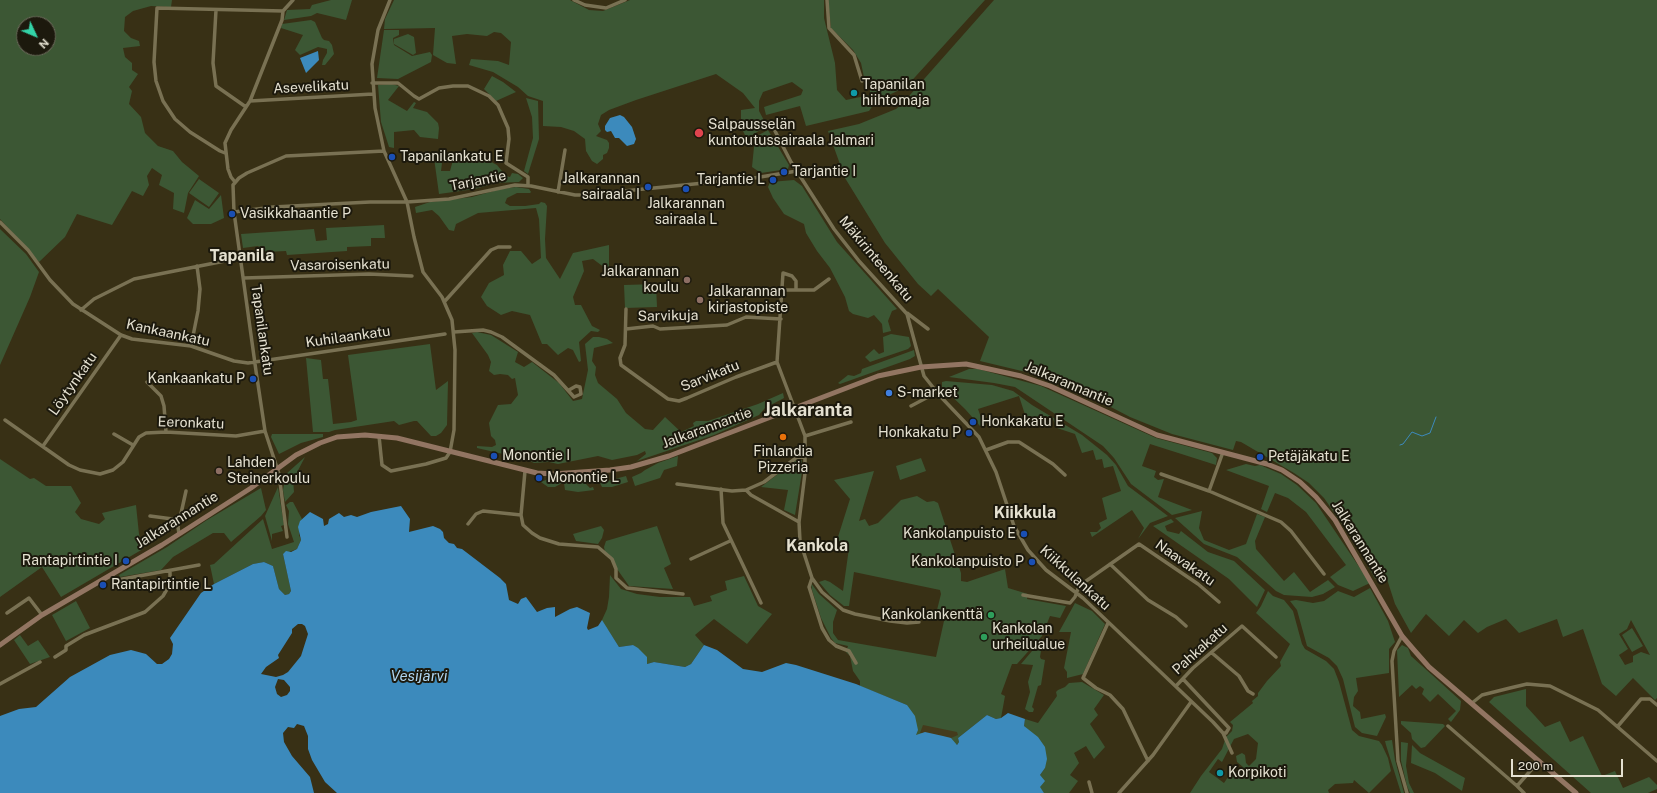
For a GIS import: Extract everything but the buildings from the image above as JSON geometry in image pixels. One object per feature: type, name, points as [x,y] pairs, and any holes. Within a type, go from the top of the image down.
[{"type":"main road","name":"Jalkarannantie","points":[[0,645],[42,615],[179,534],[251,488],[277,468],[308,448],[336,437],[352,435],[397,438],[525,471],[560,474],[592,472],[631,467],[669,456],[878,376],[921,367],[966,364],[1021,376],[1081,399],[1158,435],[1267,464],[1282,470],[1300,482],[1316,497],[1335,520],[1350,542],[1402,636],[1430,667],[1576,793]]},
{"type":"street","points":[[293,0],[283,12],[282,20],[250,101],[226,137],[224,148],[231,177],[235,182],[261,165],[286,156],[384,151]]},
{"type":"street","points":[[379,436],[382,465],[391,471],[426,464],[446,458],[450,452],[454,430],[454,332],[445,301],[423,272],[407,202],[384,151],[373,94],[372,64],[374,44],[390,0]]},
{"type":"street","points":[[574,0],[585,5],[606,8],[625,0]]},
{"type":"street","points":[[827,0],[828,28],[854,56],[862,82]]},
{"type":"street","points":[[225,153],[190,132],[175,119],[163,101],[156,81],[154,62],[157,8],[283,12]]},
{"type":"street","points":[[216,10],[213,63],[216,86],[246,107]]},
{"type":"street","points":[[372,83],[398,83],[419,99],[439,88],[453,86],[468,86],[489,96],[498,105],[508,128],[506,163],[528,177],[528,186]]},
{"type":"street","name":"Asevelikatu","points":[[250,101],[373,94]]},
{"type":"street","name":"Mäkirinteenkatu","points":[[775,131],[798,172],[846,245],[904,311],[909,321],[921,367]]},
{"type":"street","points":[[558,192],[565,150]]},
{"type":"street","name":"Tarjantie","points":[[234,212],[273,207],[370,202],[407,202],[449,198],[501,187],[528,186],[575,195],[610,193],[798,172]]},
{"type":"street","name":"Tapanilankatu","points":[[235,182],[232,192],[234,212],[265,431],[277,468],[288,536]]},
{"type":"street","name":"Kankaankatu","points":[[0,222],[28,250],[61,294],[81,310],[121,335],[132,339],[191,346],[241,363],[255,362]]},
{"type":"street","points":[[445,301],[491,250],[498,247],[510,247]]},
{"type":"street","points":[[81,310],[94,299],[134,279],[240,258]]},
{"type":"street","points":[[191,346],[199,306],[200,289],[197,266]]},
{"type":"street","points":[[796,290],[796,281],[792,276],[783,273],[777,362],[805,436],[806,456],[799,522],[800,541],[812,578],[822,592],[843,610],[855,614],[907,623],[919,622]]},
{"type":"street","name":"Vasaroisenkatu","points":[[244,278],[369,274],[412,276]]},
{"type":"street","points":[[782,290],[814,290],[829,279]]},
{"type":"street","name":"Sarvikatu","points":[[626,309],[625,345],[620,358],[621,364],[660,395],[673,401],[687,398],[736,377],[777,362]]},
{"type":"street","points":[[904,311],[928,329]]},
{"type":"street","name":"Sarvikuja","points":[[626,328],[653,326],[660,329],[727,325],[746,317],[781,319]]},
{"type":"street","points":[[454,332],[483,330],[496,334],[554,375],[569,390]]},
{"type":"street","name":"Kuhilaankatu","points":[[255,362],[445,334]]},
{"type":"street","name":"Löytynkatu","points":[[43,446],[121,335]]},
{"type":"street","name":"Kiikkulankatu","points":[[921,367],[927,381],[974,430],[986,450],[996,472],[1014,526],[1028,550],[1046,570],[1076,591],[1223,732]]},
{"type":"street","points":[[148,382],[161,396],[164,406],[166,432]]},
{"type":"street","points":[[911,406],[930,396],[935,391]]},
{"type":"street","name":"Eeronkatu","points":[[5,420],[80,470],[100,474],[113,470],[123,462],[132,445],[146,433],[166,432],[236,436],[250,435],[265,431]]},
{"type":"street","points":[[805,436],[851,422]]},
{"type":"street","points":[[114,434],[132,445]]},
{"type":"street","points":[[986,450],[1008,442],[1019,442],[1053,464],[1065,475]]},
{"type":"street","points":[[1209,491],[1223,452]]},
{"type":"street","points":[[677,484],[746,490],[764,482],[796,458],[806,456]]},
{"type":"street","points":[[525,471],[521,515],[524,525],[540,538],[559,544],[598,547],[612,559],[616,569],[616,578],[627,588],[683,594]]},
{"type":"street","points":[[1161,474],[1209,491],[1281,522],[1291,531],[1324,574]]},
{"type":"street","points":[[721,489],[723,523],[730,541],[761,603]]},
{"type":"street","points":[[746,490],[751,495],[799,522]]},
{"type":"street","points":[[179,534],[180,520],[186,491]]},
{"type":"street","points":[[468,524],[476,514],[482,510],[521,515]]},
{"type":"street","points":[[150,516],[180,520]]},
{"type":"street","points":[[691,559],[730,541]]},
{"type":"street","name":"Naavakatu","points":[[1076,591],[1078,586],[1139,544],[1198,584],[1219,602]]},
{"type":"street","points":[[1110,564],[1148,600],[1176,617],[1186,626]]},
{"type":"street","points":[[111,575],[117,580],[199,565]]},
{"type":"street","points":[[55,657],[66,650],[66,646],[84,635],[145,612],[163,596],[170,584],[170,571]]},
{"type":"street","points":[[812,578],[808,587],[822,628],[829,640],[836,646],[849,651],[856,663]]},
{"type":"street","points":[[1023,595],[1068,604],[1073,600],[1076,591]]},
{"type":"street","points":[[6,613],[29,598],[42,615]]},
{"type":"street","points":[[1108,623],[1083,678],[1096,688],[1110,695],[1123,709],[1148,761]]},
{"type":"street","name":"Pahkakatu","points":[[1176,686],[1242,626],[1276,657]]},
{"type":"street","points":[[1402,636],[1394,651],[1392,661],[1398,762],[1407,793]]},
{"type":"street","points":[[1212,653],[1239,676],[1248,691],[1253,694]]},
{"type":"street","points":[[0,684],[40,662]]},
{"type":"street","points":[[1183,679],[1229,728],[1229,731],[1223,732],[1232,753]]},
{"type":"street","points":[[1472,703],[1482,695],[1528,684],[1550,686],[1598,710],[1657,761]]},
{"type":"street","points":[[1618,726],[1642,699],[1650,699],[1657,705]]},
{"type":"street","points":[[1119,793],[1148,761],[1191,702]]},
{"type":"street","points":[[1448,726],[1524,793]]},
{"type":"street","points":[[1516,786],[1539,761]]},
{"type":"street","points":[[1089,782],[1092,793]]},
{"type":"green space","points":[[0,0],[172,0],[171,7],[151,6],[133,11],[125,17],[124,31],[131,38],[139,41],[140,46],[123,48],[125,57],[132,63],[132,70],[138,74],[129,87],[132,91],[129,104],[141,117],[145,133],[158,146],[173,151],[182,162],[199,176],[188,193],[184,213],[173,209],[174,193],[159,185],[162,175],[152,168],[147,176],[149,185],[143,196],[132,191],[112,225],[77,214],[65,237],[39,262],[0,219]]},
{"type":"green space","points":[[331,0],[352,0],[346,20],[317,13],[311,16],[284,20],[287,10],[310,9],[312,5]]},
{"type":"green space","points":[[394,0],[570,0],[589,10],[603,11],[630,0],[824,0],[824,18],[835,63],[837,90],[846,100],[870,95],[870,85],[865,82],[861,63],[853,50],[831,28],[828,0],[985,0],[906,87],[876,101],[869,111],[806,126],[800,106],[766,115],[764,107],[801,95],[803,90],[792,82],[763,92],[759,101],[759,111],[767,126],[749,137],[745,135],[741,127],[741,110],[755,108],[743,93],[716,74],[636,100],[609,110],[601,115],[598,124],[601,131],[596,136],[607,140],[609,143],[609,148],[607,153],[603,155],[603,159],[597,164],[592,161],[586,151],[585,139],[574,131],[561,127],[543,126],[543,101],[528,96],[518,87],[493,72],[469,65],[471,59],[498,61],[509,65],[511,42],[501,33],[494,32],[487,36],[467,34],[452,36],[456,64],[447,63],[433,55],[435,28],[384,29],[385,19]]},
{"type":"green space","points":[[994,0],[1657,0],[1657,698],[1655,700],[1633,678],[1616,696],[1602,684],[1583,629],[1563,637],[1557,619],[1519,633],[1506,619],[1487,627],[1478,633],[1464,620],[1449,636],[1426,614],[1411,633],[1395,604],[1385,573],[1375,579],[1358,547],[1324,498],[1309,483],[1294,473],[1241,442],[1236,441],[1233,450],[1172,434],[1130,417],[1084,393],[1030,373],[980,361],[989,337],[938,289],[931,296],[918,284],[885,243],[845,178],[828,131],[859,124],[896,109]],"holes":[[[1631,620],[1650,655],[1641,652],[1633,656],[1633,662],[1625,665],[1619,655],[1628,649],[1619,634],[1627,629]]]},
{"type":"green space","points":[[311,20],[315,22],[322,38],[329,41],[332,45],[334,54],[325,65],[322,65],[327,49],[318,47],[300,55],[295,50],[303,35],[281,28],[282,24]]},
{"type":"green space","points":[[384,30],[399,30],[399,35],[393,38],[394,45],[412,56],[430,52],[432,55],[431,62],[398,79],[377,78]]},
{"type":"green space","points":[[408,34],[414,37],[416,53],[413,55],[394,44],[394,39]]},
{"type":"green space","points":[[492,76],[516,92],[496,101],[484,89]]},
{"type":"green space","points":[[391,84],[399,86],[388,100],[407,111],[414,102],[416,103],[413,108],[427,112],[438,123],[438,139],[420,137],[414,130],[394,132],[394,148],[389,147],[381,122],[378,85]]},
{"type":"green space","points":[[526,98],[538,101],[539,139],[528,174],[524,171],[533,138],[532,117]]},
{"type":"green space","points":[[768,130],[789,165],[788,169],[761,173],[752,167],[755,137]]},
{"type":"green space","points":[[476,154],[497,165],[506,176],[510,177],[512,173],[518,174],[523,178],[519,182],[495,183],[475,189],[439,194],[434,158],[442,163],[441,171],[450,171],[453,160]]},
{"type":"green space","points":[[199,179],[219,193],[209,207],[189,193]]},
{"type":"green space","points":[[794,180],[802,186],[837,242],[897,309],[892,311],[888,321],[891,331],[883,333],[882,324],[874,315],[868,318],[853,314],[849,311],[845,297],[830,268],[806,233],[804,224],[784,214],[773,198],[768,187],[770,182]]},
{"type":"green space","points":[[516,187],[529,189],[531,192],[517,193],[507,198],[505,203],[510,206],[525,206],[539,204],[541,202],[545,203],[547,206],[545,239],[546,258],[560,279],[573,253],[609,245],[609,271],[593,259],[582,261],[584,271],[573,297],[575,305],[581,305],[592,326],[600,330],[598,332],[591,331],[579,342],[581,361],[579,362],[573,350],[568,348],[558,355],[547,344],[542,344],[530,315],[512,311],[501,315],[487,306],[481,297],[489,283],[504,275],[503,265],[510,251],[521,251],[532,264],[541,258],[539,219],[536,208],[478,213],[456,224],[454,231],[449,230],[439,216],[432,210],[416,213],[415,207],[430,202],[472,197],[501,189]]},
{"type":"green space","points":[[221,195],[224,218],[211,224],[193,224],[187,218],[195,200],[209,209]]},
{"type":"green space","points":[[384,225],[385,238],[371,238],[371,246],[347,247],[347,251],[287,255],[286,251],[266,252],[258,246],[243,248],[241,234],[314,229],[316,241],[327,240],[326,228]]},
{"type":"green space","points":[[0,229],[26,254],[39,272],[30,297],[0,365]]},
{"type":"green space","points":[[656,284],[657,307],[625,308],[624,285]]},
{"type":"green space","points":[[477,332],[491,335],[518,352],[515,362],[524,367],[532,362],[559,383],[573,401],[582,399],[588,370],[585,344],[593,337],[607,339],[613,343],[594,348],[592,361],[596,367],[595,375],[598,383],[617,399],[626,413],[645,429],[653,430],[665,417],[681,432],[694,426],[693,423],[696,421],[708,421],[758,404],[783,393],[784,398],[765,408],[759,415],[714,435],[637,461],[646,454],[645,451],[637,455],[612,460],[598,456],[558,464],[549,462],[534,463],[528,460],[520,461],[516,457],[477,448],[477,446],[492,447],[496,445],[495,440],[491,436],[489,423],[498,405],[511,404],[518,395],[515,378],[512,379],[508,375],[494,375],[489,371],[491,362],[488,355],[472,333]]},
{"type":"green space","points":[[891,334],[909,337],[911,346],[908,349],[870,362],[865,357],[874,349],[879,354],[884,352],[883,337]]},
{"type":"green space","points":[[430,344],[436,390],[448,381],[447,425],[441,433],[436,436],[431,436],[417,421],[399,425],[394,421],[329,432],[313,432],[306,358],[321,360],[323,379],[328,379],[333,424],[351,422],[357,420],[348,355]]},
{"type":"green space","points":[[914,350],[915,356],[910,359],[840,384],[838,383],[848,375],[854,376],[861,373],[862,369]]},
{"type":"green space","points":[[969,369],[978,369],[1041,386],[1156,438],[1212,453],[1217,458],[1216,465],[1150,444],[1142,466],[1156,471],[1154,477],[1158,480],[1164,479],[1158,497],[1192,510],[1172,515],[1131,484],[1114,458],[1103,446],[1015,387],[949,377]]},
{"type":"green space","points":[[946,381],[992,385],[1013,391],[1052,417],[1028,424],[1019,396],[978,409],[984,426],[980,426],[942,387],[942,382]]},
{"type":"green space","points":[[1052,417],[1082,435],[1107,455],[1116,465],[1128,486],[1168,516],[1150,523],[1138,539],[1144,528],[1132,510],[1092,537],[1090,532],[1097,532],[1101,528],[1099,523],[1107,519],[1102,498],[1121,491],[1113,466],[1104,468],[1102,459],[1096,460],[1093,450],[1082,453],[1075,434],[1057,428]]},
{"type":"green space","points":[[272,434],[323,434],[323,437],[301,443],[279,454],[271,437]]},
{"type":"green space","points":[[678,456],[677,466],[664,470],[660,478],[635,486],[632,477],[658,463]]},
{"type":"green space","points":[[305,457],[293,480],[294,492],[285,502],[283,490],[286,474]]},
{"type":"green space","points":[[921,458],[926,471],[900,480],[896,466]]},
{"type":"green space","points":[[0,459],[30,479],[34,478],[46,486],[71,486],[81,503],[75,512],[81,519],[99,524],[105,519],[102,513],[136,505],[139,534],[143,549],[61,597],[42,567],[0,597]]},
{"type":"green space","points":[[802,460],[802,472],[795,515],[784,510],[788,490],[761,487],[795,461]]},
{"type":"green space","points":[[1246,464],[1255,466],[1260,465],[1281,474],[1297,485],[1316,503],[1370,583],[1353,591],[1338,585],[1330,577],[1346,565],[1306,512],[1288,498],[1275,493],[1267,512],[1261,509],[1269,486],[1226,470]]},
{"type":"green space","points":[[874,471],[859,521],[865,519],[869,526],[878,523],[901,500],[917,496],[927,502],[934,501],[938,503],[961,573],[961,581],[967,582],[1005,569],[1008,588],[1028,594],[1027,599],[1066,606],[1060,618],[1050,616],[1042,636],[1017,664],[1012,664],[1001,694],[1005,696],[1001,718],[996,719],[987,715],[958,738],[959,742],[957,745],[953,742],[916,735],[907,705],[860,686],[860,681],[853,671],[850,656],[846,652],[848,646],[835,643],[831,638],[821,618],[812,590],[811,583],[819,594],[837,610],[833,622],[833,633],[838,640],[936,657],[944,621],[936,614],[941,594],[940,590],[854,572],[849,606],[844,606],[830,595],[819,582],[825,580],[843,591],[849,548],[837,540],[850,499],[834,480]]},
{"type":"green space","points":[[555,476],[575,477],[577,482],[583,481],[590,488],[593,487],[594,490],[578,492],[565,490],[564,483],[555,487],[548,487],[541,482]]},
{"type":"green space","points":[[626,476],[628,482],[612,487],[602,487],[600,483]]},
{"type":"green space","points":[[278,487],[284,525],[281,526],[283,531],[272,534],[272,541],[265,516]]},
{"type":"green space","points":[[261,488],[266,510],[231,542],[224,533],[213,533],[173,557],[161,570],[120,577],[119,575],[167,547],[207,520]]},
{"type":"green space","points":[[293,502],[302,519],[300,522],[299,535],[301,540],[297,549],[283,554],[291,591],[289,594],[285,595],[279,589],[273,566],[264,562],[253,564],[214,584],[210,565],[214,564],[263,519],[272,549],[294,542],[288,524],[289,511],[286,505]]},
{"type":"green space","points":[[1202,511],[1199,528],[1204,540],[1229,550],[1246,544],[1257,514],[1265,517],[1255,541],[1256,549],[1284,581],[1294,572],[1310,592],[1328,580],[1335,587],[1323,594],[1312,597],[1284,595],[1276,591],[1237,557],[1204,544],[1175,518]]},
{"type":"green space","points":[[1171,519],[1174,522],[1165,526],[1167,531],[1179,534],[1181,531],[1208,552],[1234,561],[1265,590],[1257,607],[1229,579],[1153,526]]},
{"type":"green space","points":[[601,526],[604,530],[602,538],[598,544],[576,541],[573,534]]},
{"type":"green space","points":[[657,526],[671,564],[664,568],[673,589],[629,586],[605,552],[604,547],[606,541]]},
{"type":"green space","points":[[610,575],[621,589],[637,594],[660,597],[690,597],[694,606],[712,601],[710,596],[727,590],[725,581],[744,576],[758,606],[772,614],[747,644],[714,619],[695,635],[704,645],[691,664],[685,667],[654,662],[647,664],[633,645],[619,647],[608,630],[602,624],[609,597]]},
{"type":"green space","points":[[1370,588],[1388,621],[1395,642],[1389,649],[1389,673],[1356,678],[1358,691],[1354,697],[1353,706],[1360,712],[1361,719],[1385,714],[1386,717],[1377,736],[1362,733],[1355,727],[1343,679],[1337,666],[1329,658],[1307,646],[1297,610],[1290,601],[1296,600],[1313,603],[1324,601],[1338,591],[1354,597]]},
{"type":"green space","points":[[1268,591],[1273,596],[1284,600],[1293,611],[1302,644],[1305,649],[1326,661],[1334,669],[1352,730],[1359,736],[1379,741],[1382,745],[1388,758],[1391,771],[1369,793],[1354,780],[1353,783],[1335,784],[1328,790],[1329,793],[1190,793],[1222,749],[1226,737],[1232,731],[1233,725],[1230,722],[1253,703],[1252,701],[1258,696],[1258,693],[1267,681],[1281,666],[1280,662],[1290,644],[1256,613]],"holes":[[[1248,734],[1258,743],[1256,759],[1249,766],[1246,763],[1245,755],[1242,753],[1236,756],[1237,762],[1243,767],[1236,773],[1232,771],[1224,783],[1209,772],[1218,759],[1222,762],[1234,739]]]},
{"type":"green space","points":[[76,601],[90,628],[66,641],[52,615]]},
{"type":"green space","points":[[1075,603],[1092,611],[1105,624],[1083,674],[1067,678],[1067,672],[1064,668],[1071,632],[1059,632]]},
{"type":"green space","points":[[1632,628],[1643,646],[1632,652],[1622,635]]},
{"type":"green space","points":[[20,635],[28,646],[38,640],[50,657],[30,664],[14,640]]},
{"type":"green space","points":[[1043,638],[1040,657],[1041,659],[1045,660],[1041,685],[1038,686],[1032,707],[1034,709],[1033,712],[1029,712],[1025,709],[1030,692],[1028,682],[1033,665],[1021,664]]},
{"type":"green space","points":[[1402,645],[1408,648],[1411,656],[1461,701],[1460,710],[1451,722],[1448,719],[1456,711],[1438,694],[1430,702],[1422,694],[1424,689],[1420,686],[1416,689],[1412,685],[1399,697],[1397,650]]},
{"type":"green space","points":[[1082,682],[1104,695],[1094,709],[1098,715],[1090,724],[1105,747],[1094,759],[1086,746],[1074,753],[1079,763],[1070,775],[1078,781],[1069,793],[1044,793],[1039,787],[1040,775],[1045,768],[1024,726],[1025,719],[1038,723],[1057,696],[1056,692],[1058,690],[1065,687],[1069,683]]},
{"type":"green space","points":[[1526,689],[1526,706],[1545,727],[1560,721],[1570,742],[1583,736],[1602,776],[1615,771],[1623,788],[1649,777],[1657,785],[1657,789],[1648,793],[1591,793],[1489,702],[1494,697]]},
{"type":"green space","points":[[1401,721],[1443,724],[1445,726],[1425,747],[1421,748],[1412,739],[1411,733],[1401,724]]},
{"type":"green space","points":[[1392,740],[1395,760],[1404,793],[1401,793],[1385,741]]},
{"type":"green space","points":[[1401,742],[1408,743],[1406,766],[1409,783],[1414,793],[1410,793],[1407,786],[1401,761]]},
{"type":"green space","points":[[1412,745],[1420,753],[1465,778],[1462,791],[1435,773],[1411,763]]},
{"type":"sand","points":[[923,725],[957,732],[958,735],[951,738],[920,733]]},
{"type":"water","points":[[318,51],[319,60],[306,73],[300,58]]},
{"type":"water","points":[[620,115],[624,117],[632,127],[636,139],[634,144],[627,146],[619,138],[615,138],[611,131],[607,132],[605,130],[605,126],[610,118]]},
{"type":"water","name":"Vesijärvi","points":[[401,506],[410,519],[409,532],[433,526],[440,529],[443,532],[444,538],[449,543],[462,549],[506,584],[509,600],[518,604],[521,599],[526,597],[537,612],[555,607],[555,617],[577,607],[590,613],[587,628],[588,630],[598,626],[602,620],[619,647],[633,645],[638,648],[647,657],[647,664],[654,662],[685,667],[691,664],[704,645],[717,650],[743,669],[762,672],[786,663],[796,665],[856,684],[907,705],[915,716],[918,730],[916,735],[925,732],[943,736],[951,738],[957,745],[959,742],[958,738],[987,715],[996,719],[1001,718],[1008,713],[1025,719],[1024,726],[1038,737],[1045,747],[1047,759],[1045,768],[1040,775],[1045,781],[1040,787],[1044,793],[337,793],[325,782],[312,760],[308,749],[308,736],[304,726],[297,724],[294,728],[288,727],[283,733],[284,742],[292,756],[310,777],[314,793],[0,793],[0,716],[19,709],[36,707],[70,677],[110,655],[131,650],[146,654],[157,664],[162,664],[169,659],[172,654],[173,644],[170,638],[201,593],[214,584],[253,564],[264,562],[273,566],[279,589],[285,595],[289,594],[291,591],[283,554],[286,551],[291,552],[297,549],[301,540],[298,527],[300,521],[310,512],[323,519],[324,526],[328,524],[329,519],[339,513],[344,517],[351,515],[357,517],[371,512]],"holes":[[[298,624],[305,626],[308,634],[301,656],[288,672],[283,675],[276,677],[261,674],[266,667],[279,658],[278,655],[292,633],[292,629]],[[278,679],[284,680],[290,687],[290,691],[287,695],[281,697],[277,694],[275,687]]]},
{"type":"waterway","points":[[1400,445],[1403,444],[1412,432],[1422,436],[1430,433],[1436,417]]},
{"type":"place","name":"Tapanilan hiihtomaja","points":[[854,93]]},
{"type":"place","name":"Salpausselän kuntoutussairaala Jalmari","points":[[699,133]]},
{"type":"place","name":"Tapanilankatu E","points":[[392,157]]},
{"type":"place","name":"Tarjantie I","points":[[784,172]]},
{"type":"place","name":"Tarjantie L","points":[[773,180]]},
{"type":"place","name":"Jalkarannan sairaala I","points":[[648,187]]},
{"type":"place","name":"Jalkarannan sairaala L","points":[[686,189]]},
{"type":"place","name":"Vasikkahaantie P","points":[[232,214]]},
{"type":"place","name":"Jalkarannan koulu","points":[[687,280]]},
{"type":"place","name":"Jalkarannan kirjastopiste","points":[[700,300]]},
{"type":"place","name":"Kankaankatu P","points":[[253,379]]},
{"type":"place","name":"S-market","points":[[889,393]]},
{"type":"place","name":"Honkakatu E","points":[[973,422]]},
{"type":"place","name":"Honkakatu P","points":[[969,433]]},
{"type":"place","name":"Finlandia Pizzeria","points":[[783,437]]},
{"type":"place","name":"Monontie I","points":[[494,456]]},
{"type":"place","name":"Petäjäkatu E","points":[[1260,457]]},
{"type":"place","name":"Lahden Steinerkoulu","points":[[219,471]]},
{"type":"place","name":"Monontie L","points":[[539,478]]},
{"type":"place","name":"Kankolanpuisto E","points":[[1024,534]]},
{"type":"place","name":"Rantapirtintie I","points":[[126,561]]},
{"type":"place","name":"Kankolanpuisto P","points":[[1032,562]]},
{"type":"place","name":"Rantapirtintie L","points":[[103,585]]},
{"type":"place","name":"Kankolankenttä","points":[[991,615]]},
{"type":"place","name":"Kankolan urheilualue","points":[[984,637]]},
{"type":"place","name":"Korpikoti","points":[[1220,773]]},
{"type":"district","name":"Tapanila","points":[[242,256]]},
{"type":"district","name":"Jalkaranta","points":[[808,410]]},
{"type":"district","name":"Kiikkula","points":[[1025,513]]},
{"type":"district","name":"Kankola","points":[[817,546]]}]
